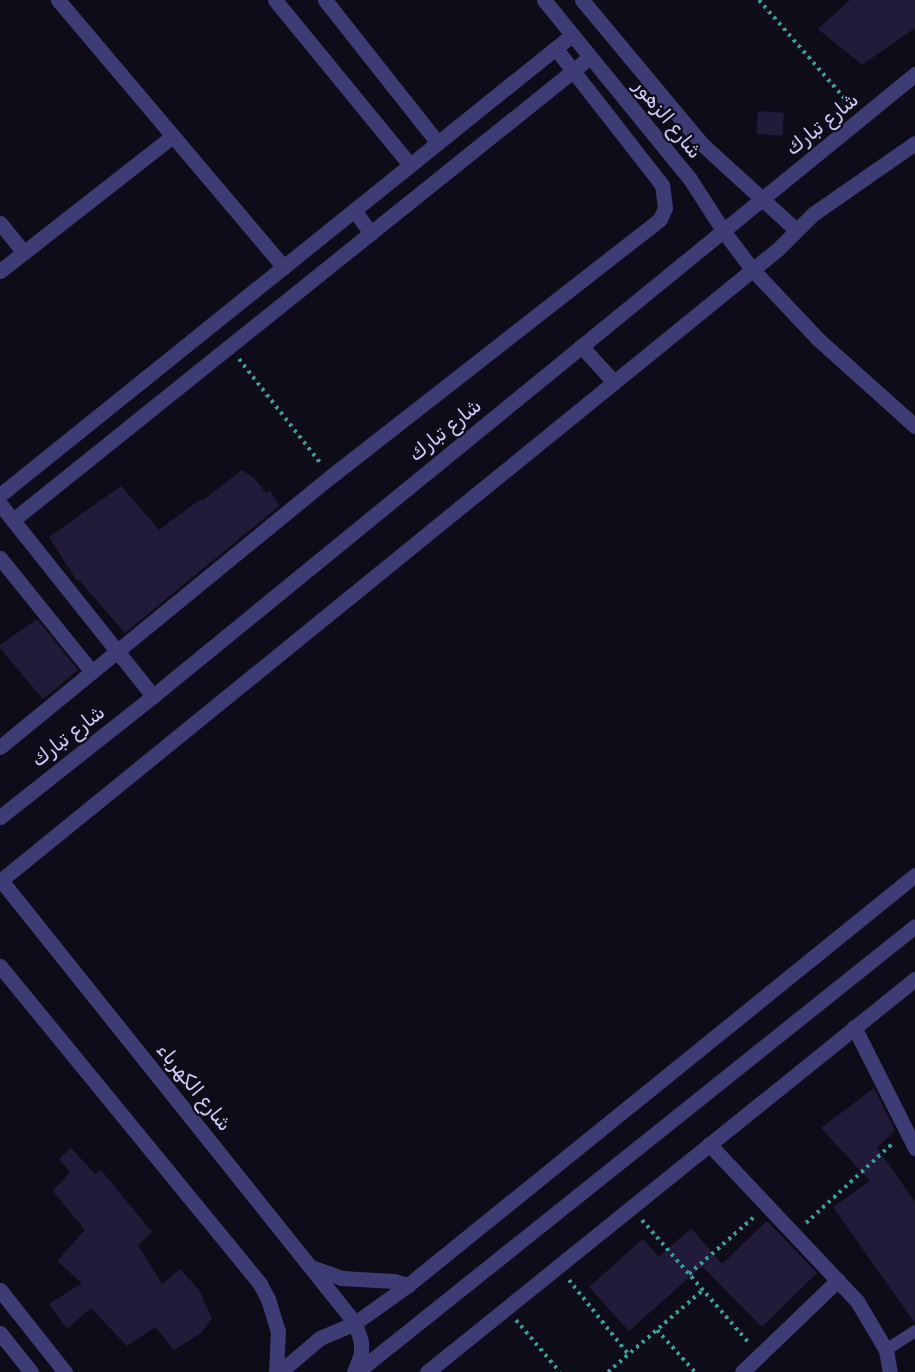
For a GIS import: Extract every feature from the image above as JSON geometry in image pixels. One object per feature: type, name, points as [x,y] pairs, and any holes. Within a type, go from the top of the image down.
[{"type":"street","points":[[58,0],[284,267]]},
{"type":"street","points":[[275,0],[410,165]]},
{"type":"street","points":[[325,0],[438,143]]},
{"type":"street","name":"شارع الزهور","points":[[544,0],[690,179],[724,232],[752,269],[819,340],[915,426]]},
{"type":"street","name":"شارع الزهور","points":[[582,0],[703,144],[795,229]]},
{"type":"street","points":[[0,495],[572,35]]},
{"type":"street","points":[[0,747],[330,477],[660,219],[665,208],[662,185],[556,49]]},
{"type":"street","points":[[13,520],[590,57]]},
{"type":"street","name":"شارع تبارك","points":[[0,817],[153,696],[915,74]]},
{"type":"street","points":[[0,271],[173,136]]},
{"type":"street","points":[[0,880],[778,249],[795,229],[822,207],[915,143]]},
{"type":"street","points":[[354,210],[371,233]]},
{"type":"street","points":[[0,223],[24,253]]},
{"type":"street","points":[[581,346],[614,382]]},
{"type":"street","points":[[0,504],[153,696]]},
{"type":"street","points":[[0,558],[92,672]]},
{"type":"street","points":[[278,1372],[320,1338],[355,1323],[408,1285],[915,875]]},
{"type":"street","name":"شارع الكهرباء","points":[[0,880],[355,1323]]},
{"type":"street","points":[[356,1372],[915,926]]},
{"type":"street","points":[[0,966],[260,1284],[268,1299],[278,1331],[278,1372]]},
{"type":"street","points":[[427,1372],[915,979]]},
{"type":"street","points":[[854,1027],[915,1148]]},
{"type":"street","points":[[709,1144],[838,1280],[873,1324],[886,1350],[890,1372]]},
{"type":"street","points":[[311,1266],[341,1278],[394,1281],[408,1285]]},
{"type":"street","points":[[742,1372],[838,1280]]},
{"type":"street","points":[[0,1290],[65,1372]]},
{"type":"street","points":[[355,1323],[361,1342],[361,1354],[356,1372]]},
{"type":"street","points":[[0,1333],[31,1372]]},
{"type":"lane","points":[[886,1350],[915,1331]]},
{"type":"path","points":[[759,0],[862,119]]},
{"type":"path","points":[[229,347],[330,477]]},
{"type":"path","points":[[794,1234],[907,1131]]},
{"type":"path","points":[[689,1274],[767,1205]]},
{"type":"path","points":[[631,1207],[760,1355]]},
{"type":"path","points":[[558,1266],[628,1354]]},
{"type":"path","points":[[608,1372],[703,1290]]},
{"type":"path","points":[[506,1308],[560,1372]]},
{"type":"path","points":[[657,1330],[695,1372]]},
{"type":"building","points":[[850,0],[915,0],[915,28],[862,65],[818,29]]},
{"type":"building","points":[[758,111],[784,113],[782,136],[756,134]]},
{"type":"building","points":[[242,470],[254,478],[266,493],[270,490],[279,506],[125,633],[78,579],[77,581],[49,537],[121,486],[159,530]]},
{"type":"building","points":[[37,619],[78,670],[43,699],[0,648],[0,645]]},
{"type":"building","points":[[874,1088],[895,1130],[877,1148],[915,1202],[915,1323],[833,1207],[870,1181],[821,1128]]},
{"type":"building","points":[[71,1148],[95,1174],[101,1170],[152,1232],[138,1245],[162,1284],[180,1269],[199,1290],[212,1318],[201,1333],[174,1350],[155,1327],[127,1346],[91,1308],[67,1329],[49,1304],[82,1283],[57,1261],[85,1230],[53,1191],[70,1172],[59,1159]]},
{"type":"building","points":[[767,1221],[817,1273],[762,1327],[702,1266],[629,1331],[589,1287],[643,1239],[659,1257],[691,1228],[722,1264]]}]
